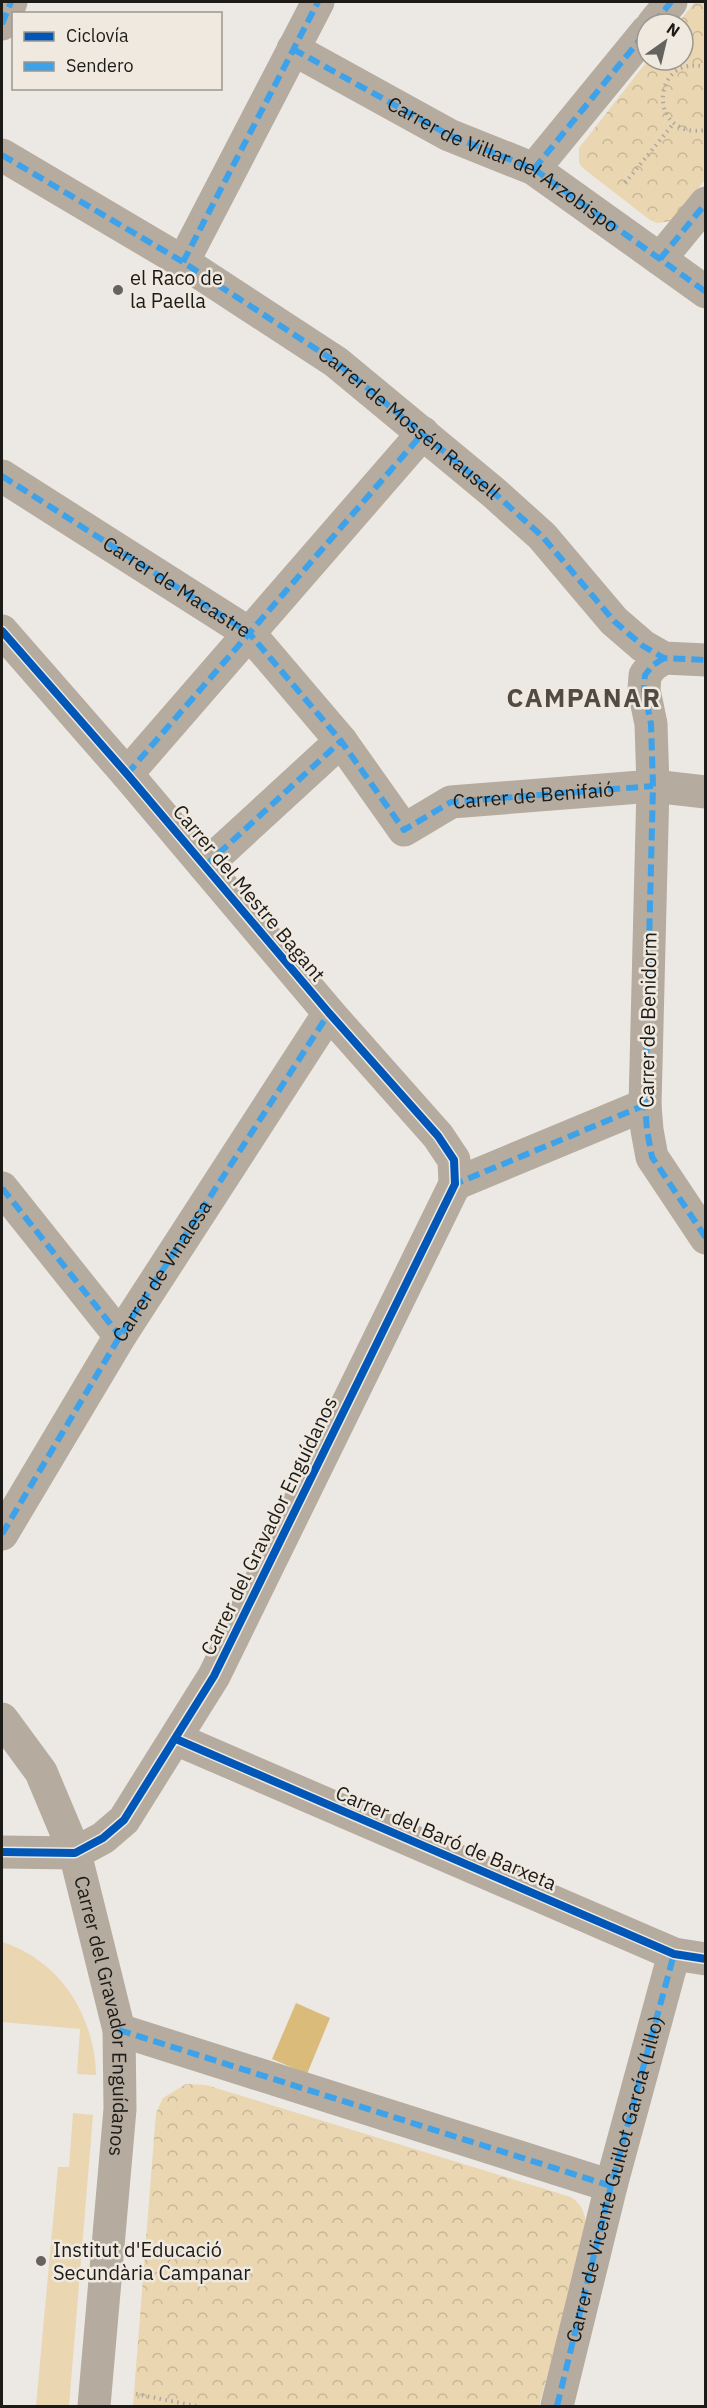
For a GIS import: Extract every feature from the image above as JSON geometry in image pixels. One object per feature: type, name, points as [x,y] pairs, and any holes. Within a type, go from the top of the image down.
[{"type":"street","points":[[2,24],[11,2]]},
{"type":"street","points":[[183,262],[318,2]]},
{"type":"street","points":[[534,169],[635,46]]},
{"type":"street","name":"Carrer de Villar del Arzobispo","points":[[293,49],[430,126],[534,169],[705,292]]},
{"type":"street","name":"Carrer de Mossén Rausell","points":[[2,155],[183,262],[336,362],[423,433],[542,536],[614,621],[643,646],[664,658]]},
{"type":"street","points":[[660,259],[705,204]]},
{"type":"street","name":"Carrer de Macastre","points":[[2,476],[249,633],[423,433]]},
{"type":"street","name":"Carrer del Mestre Bagant","points":[[2,631],[127,774],[329,1013],[438,1136],[454,1160],[455,1184]]},
{"type":"street","points":[[127,774],[249,633]]},
{"type":"street","name":"Carrer de Benifaió","points":[[249,633],[341,741],[404,830],[451,802],[653,786],[705,792]]},
{"type":"street","points":[[653,786],[651,724],[644,690],[645,675],[652,664],[664,658],[705,660]]},
{"type":"street","points":[[205,866],[341,741]]},
{"type":"street","name":"Carrer de Benidorm","points":[[653,786],[645,1105],[647,1130],[652,1157],[705,1238]]},
{"type":"street","name":"Carrer de Vinalesa","points":[[2,1534],[120,1336],[329,1013]]},
{"type":"street","points":[[455,1184],[645,1105]]},
{"type":"street","name":"Carrer del Gravador Enguídanos","points":[[94,2406],[120,2109],[119,2030],[75,1854],[103,1838],[124,1820],[214,1676],[455,1184]]},
{"type":"street","points":[[2,1188],[120,1336]]},
{"type":"street","points":[[2,1719],[41,1772],[75,1854],[2,1852]]},
{"type":"street","name":"Carrer del Baró de Barxeta","points":[[176,1739],[690,1956]]},
{"type":"street","name":"Carrer de Vicente Guillot García (Lillo)","points":[[557,2406],[611,2186],[690,1956]]},
{"type":"street","points":[[119,2030],[611,2186]]},
{"type":"path","points":[[705,67],[693,65],[682,68],[665,84],[663,106],[667,117],[685,130],[695,132],[705,130]]},
{"type":"path","points":[[599,216],[674,123]]},
{"type":"path","points":[[134,2393],[196,2406]]},
{"type":"green space","points":[[695,2],[705,2],[705,180],[672,221],[657,223],[584,169],[579,163],[579,148],[639,72],[695,72],[695,12],[687,12]]},
{"type":"green space","points":[[2,1942],[23,1950],[41,1962],[57,1976],[70,1993],[89,2032],[96,2075],[77,2074],[80,2029],[2,2022]]},
{"type":"green space","points":[[186,2084],[206,2085],[571,2197],[576,2201],[583,2210],[586,2225],[585,2237],[539,2406],[133,2406],[156,2113],[163,2098]]},
{"type":"green space","points":[[73,2113],[93,2115],[69,2406],[36,2406],[58,2167],[69,2167]]},
{"type":"shaded area","points":[[296,2003],[330,2018],[307,2074],[272,2059]]},
{"type":"marked path","points":[[2,24],[11,2]]},
{"type":"marked path","points":[[183,262],[318,2]]},
{"type":"marked path","points":[[663,12],[671,2]]},
{"type":"marked path","points":[[534,169],[635,46]]},
{"type":"marked path","points":[[293,49],[449,135],[534,169],[706,292]]},
{"type":"marked path","points":[[2,155],[183,262],[336,362],[493,492],[542,536],[614,621],[643,646],[664,658],[706,660]]},
{"type":"marked path","points":[[660,259],[706,203]]},
{"type":"marked path","points":[[127,774],[423,433]]},
{"type":"marked path","points":[[2,476],[249,633],[341,741],[404,830],[451,802],[653,786]]},
{"type":"marked path","points":[[664,658],[653,665],[645,675],[644,690],[651,724],[653,786],[645,1105],[652,1157],[706,1238]]},
{"type":"marked path","points":[[205,866],[341,741]]},
{"type":"marked path","points":[[2,1534],[120,1336],[329,1013]]},
{"type":"marked path","points":[[453,1187],[455,1184],[645,1105]]},
{"type":"marked path","points":[[2,1188],[120,1336]]},
{"type":"marked path","points":[[557,2406],[611,2186],[674,1954]]},
{"type":"marked path","points":[[119,2030],[611,2186]]},
{"type":"cycle path","points":[[2,631],[127,774],[329,1013],[438,1136],[454,1160],[455,1184],[214,1676],[124,1820],[103,1838],[75,1853],[2,1852]]},
{"type":"cycle path","points":[[176,1739],[674,1954],[706,1959]]},
{"type":"place","name":"el Raco de la Paella","points":[[118,290]]},
{"type":"place","name":"Institut d'Educació Secundària Campanar","points":[[41,2261]]},
{"type":"district","name":"CAMPANAR","points":[[584,698]]}]
